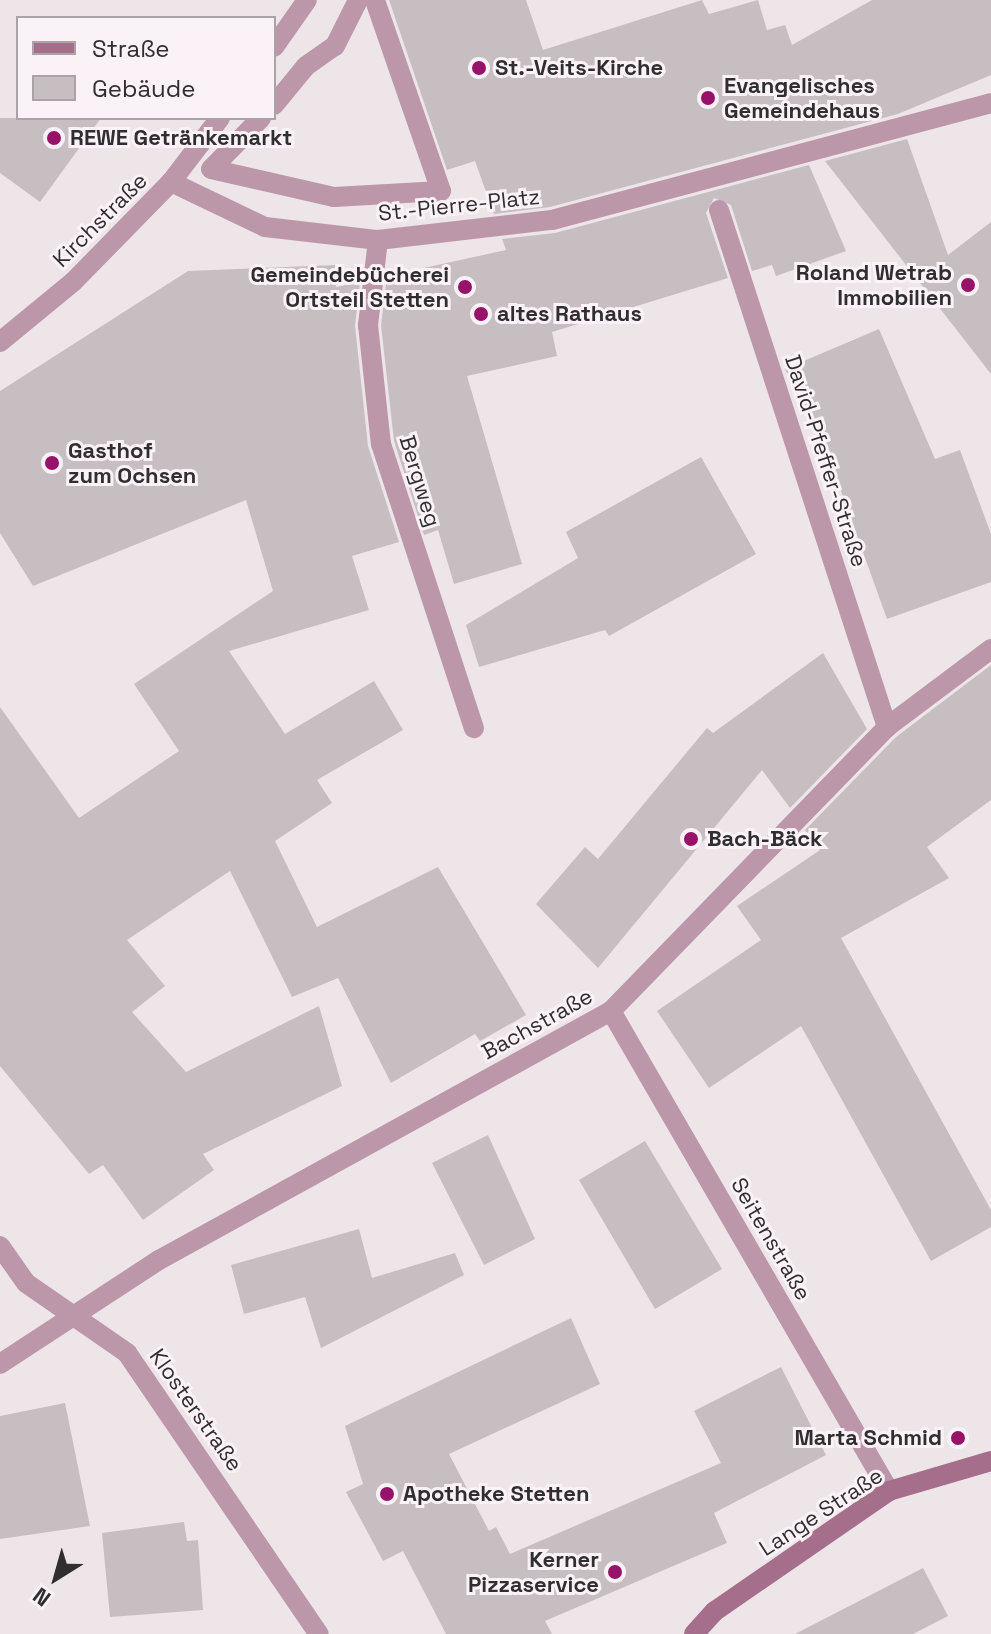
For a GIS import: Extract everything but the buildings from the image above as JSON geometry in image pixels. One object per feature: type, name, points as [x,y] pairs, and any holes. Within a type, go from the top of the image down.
[{"type":"main road","name":"Lange Straße","points":[[694,1634],[715,1611],[889,1491],[991,1461]]},
{"type":"street","points":[[276,44],[307,0]]},
{"type":"street","points":[[276,103],[306,66],[335,46],[358,0]]},
{"type":"street","name":"St.-Pierre-Platz","points":[[259,120],[211,169],[334,197],[441,191],[375,0]]},
{"type":"street","name":"St.-Pierre-Platz","points":[[171,182],[265,227],[378,240],[552,220],[710,181],[991,103]]},
{"type":"street","name":"Kirchstraße","points":[[0,342],[73,282],[171,182],[218,120]]},
{"type":"street","name":"David-Pfeffer-Straße","points":[[719,210],[887,727]]},
{"type":"street","name":"Bergweg","points":[[378,240],[368,325],[381,444],[474,728]]},
{"type":"street","name":"Bachstraße","points":[[0,1364],[71,1314],[611,1011],[887,727],[991,649]]},
{"type":"street","name":"Seitenstraße","points":[[611,1011],[889,1491]]},
{"type":"street","name":"Klosterstraße","points":[[0,1246],[26,1283],[127,1353],[319,1634]]},
{"type":"place","name":"St.-Veits-Kirche","points":[[479,68]]},
{"type":"place","name":"Evangelisches Gemeindehaus","points":[[708,98]]},
{"type":"place","name":"REWE Getränkemarkt","points":[[54,138]]},
{"type":"place","name":"Roland Wetrab Immobilien","points":[[968,285]]},
{"type":"place","name":"Gemeindebücherei Ortsteil Stetten","points":[[465,287]]},
{"type":"place","name":"altes Rathaus","points":[[481,314]]},
{"type":"place","name":"Gasthof zum Ochsen","points":[[52,463]]},
{"type":"place","name":"Bach-Bäck","points":[[691,839]]},
{"type":"place","name":"Marta Schmid","points":[[958,1438]]},
{"type":"place","name":"Apotheke Stetten","points":[[387,1494]]},
{"type":"place","name":"Kerner Pizzaservice","points":[[615,1572]]}]
